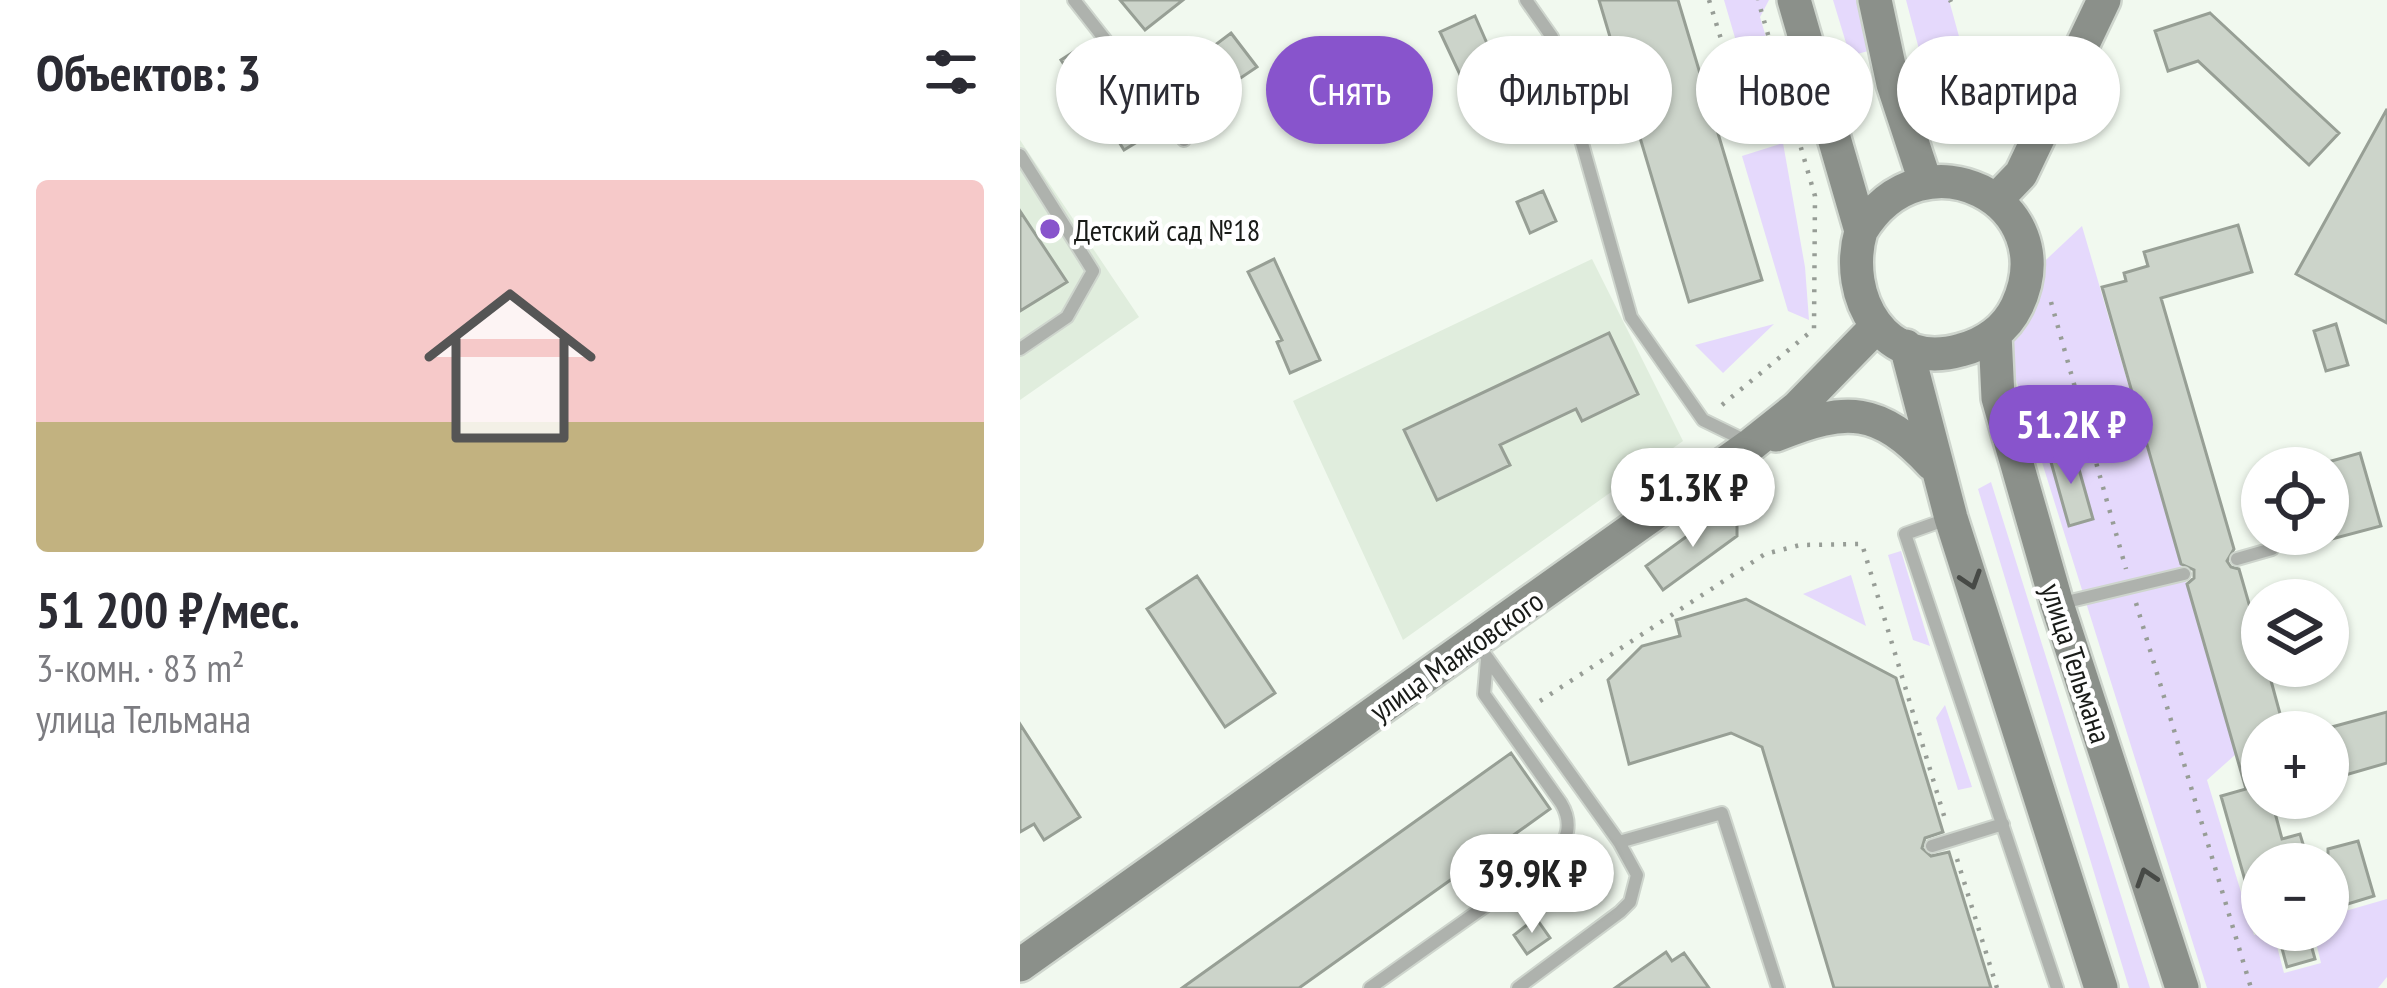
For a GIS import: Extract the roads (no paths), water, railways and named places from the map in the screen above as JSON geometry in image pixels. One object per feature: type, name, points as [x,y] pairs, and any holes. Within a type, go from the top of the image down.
[{"type":"main road","points":[[1794,0],[1861,231]]},
{"type":"main road","points":[[1875,0],[1893,84],[1925,181]]},
{"type":"main road","points":[[2086,36],[2104,0]]},
{"type":"main road","points":[[1893,84],[1897,87]]},
{"type":"main road","points":[[1996,200],[2020,174],[2034,144]]},
{"type":"main road","points":[[1925,181],[1963,183],[1996,200],[2013,219],[2024,242],[2024,292],[2013,315],[1995,334],[1952,353],[1906,346],[1877,326],[1862,305],[1854,280],[1861,231],[1887,198],[1925,181]]},
{"type":"main road","name":"улица Маяковского","points":[[1020,964],[1481,650],[1752,444],[1797,407],[1877,326]]},
{"type":"main road","name":"улица Тельмана","points":[[1995,334],[1998,398],[2057,604],[2182,988]]},
{"type":"main road","points":[[1906,346],[1951,518],[2101,988]]},
{"type":"main road","points":[[1752,444],[1836,414],[1864,417],[1905,435],[1936,468]]},
{"type":"lane","points":[[1075,0],[1103,36]]},
{"type":"lane","points":[[1526,0],[1552,37],[1631,317],[1703,420],[1752,444]]},
{"type":"lane","points":[[1020,155],[1093,272],[1067,317],[1020,350]]},
{"type":"lane","points":[[1951,518],[1905,534],[2057,988]]},
{"type":"lane","points":[[2236,559],[2250,555]]},
{"type":"lane","points":[[2057,604],[2184,574]]},
{"type":"lane","points":[[1481,650],[1637,874],[1630,902],[1518,988]]},
{"type":"lane","points":[[1370,988],[1553,858],[1568,832],[1569,816],[1561,802],[1484,694],[1481,650]]},
{"type":"lane","points":[[1619,842],[1722,813],[1778,988]]},
{"type":"lane","points":[[1933,846],[2003,824]]},
{"type":"place","name":"Детский сад №18","points":[[1050,229]]}]
